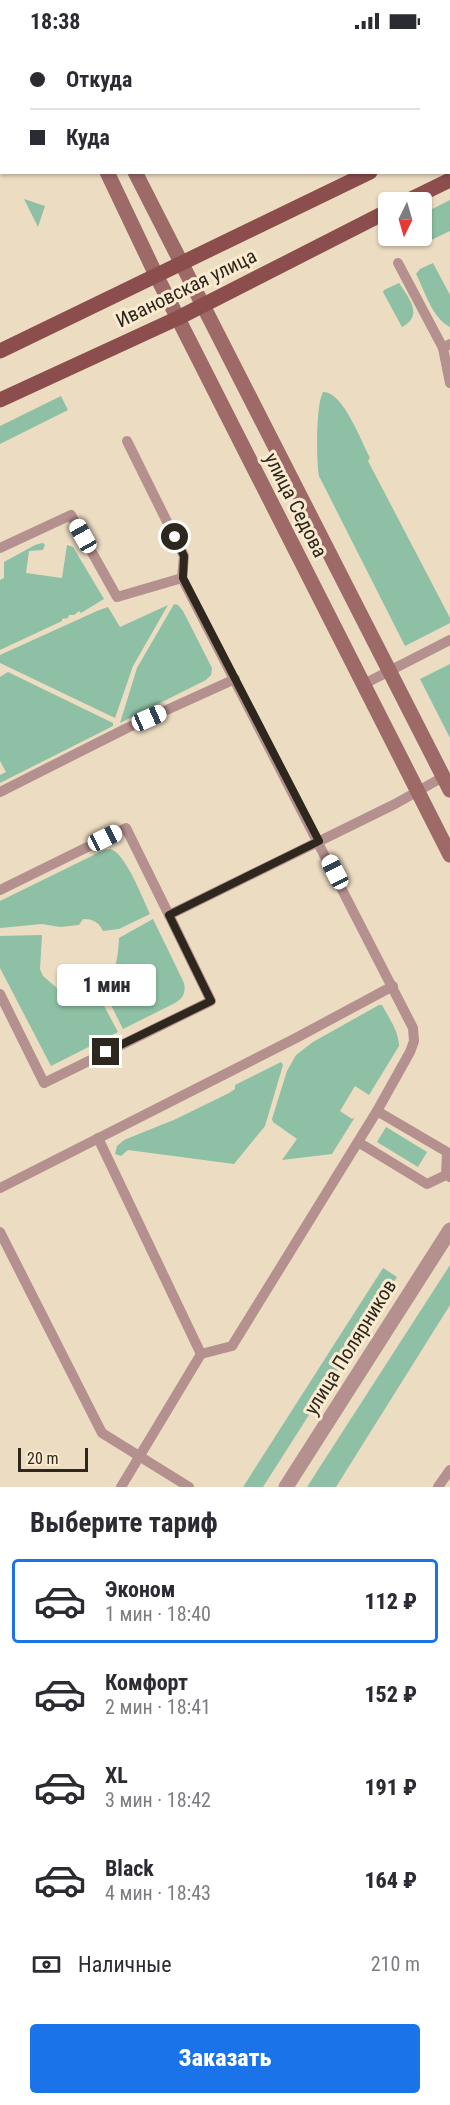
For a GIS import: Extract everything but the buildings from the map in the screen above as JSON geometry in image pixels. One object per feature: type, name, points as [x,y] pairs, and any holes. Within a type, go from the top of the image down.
[{"type":"main road","name":"улица Седова","points":[[107,174],[450,855]]},
{"type":"main road","name":"улица Седова","points":[[136,174],[447,784]]},
{"type":"main road","name":"Ивановская улица","points":[[0,351],[366,174]]},
{"type":"main road","points":[[425,192],[450,180]]},
{"type":"main road","name":"Ивановская улица","points":[[0,400],[178,318],[378,216]]},
{"type":"street","name":"улица Полярников","points":[[286,1487],[450,1230]]},
{"type":"lane","points":[[398,263],[447,346],[450,382]]},
{"type":"lane","points":[[121,1487],[201,1354],[232,1346],[377,1111],[411,1052],[414,1041],[409,1018],[183,578],[184,556],[127,441]]},
{"type":"lane","points":[[0,548],[71,515],[117,597],[183,578]]},
{"type":"lane","points":[[364,684],[450,640]]},
{"type":"lane","points":[[0,792],[127,728],[235,679]]},
{"type":"lane","points":[[169,915],[395,804],[417,790],[447,784]]},
{"type":"lane","points":[[0,890],[126,828],[211,1001],[44,1083],[0,994]]},
{"type":"lane","points":[[0,1188],[393,987]]},
{"type":"lane","points":[[358,1142],[427,1184],[448,1176],[447,1152],[377,1111]]},
{"type":"lane","points":[[98,1138],[201,1354]]},
{"type":"lane","points":[[0,1232],[102,1433],[189,1487]]},
{"type":"lane","points":[[438,1487],[450,1470]]},
{"type":"green space","points":[[24,199],[45,206],[38,227]]},
{"type":"green space","points":[[450,200],[450,231],[432,240],[432,209]]},
{"type":"green space","points":[[433,263],[450,295],[450,327],[434,311],[416,274],[420,269]]},
{"type":"green space","points":[[399,283],[410,301],[413,312],[409,323],[402,327],[383,292]]},
{"type":"green space","points":[[323,392],[338,400],[351,418],[370,458],[368,461],[450,618],[450,623],[405,646],[319,476],[318,420]]},
{"type":"green space","points":[[61,396],[68,410],[0,444],[0,426]]},
{"type":"green space","points":[[42,543],[45,544],[43,550],[29,551],[26,573],[62,578],[67,545],[73,547],[104,599],[81,613],[79,611],[74,615],[69,615],[68,618],[0,650],[0,580],[4,578],[4,562]]},
{"type":"green space","points":[[174,604],[183,611],[212,668],[211,675],[206,680],[120,723],[137,668]]},
{"type":"green space","points":[[168,605],[133,666],[115,718],[0,663],[0,655],[108,607],[120,627]]},
{"type":"green space","points":[[450,664],[450,738],[420,679]]},
{"type":"green space","points":[[8,672],[113,723],[113,726],[0,783],[0,775],[6,772],[0,761],[0,677]]},
{"type":"green space","points":[[110,849],[122,858],[150,914],[119,929],[103,931],[95,922],[83,919],[79,925],[60,927],[42,924],[0,928],[0,901]]},
{"type":"green space","points":[[153,919],[184,983],[185,990],[182,997],[175,1003],[123,1029],[103,989],[116,965],[119,938]]},
{"type":"green space","points":[[42,935],[40,969],[43,976],[65,995],[78,997],[96,991],[118,1032],[51,1066],[0,968],[0,936]]},
{"type":"green space","points":[[382,1005],[393,1025],[399,1046],[369,1095],[355,1086],[340,1111],[352,1119],[355,1117],[332,1154],[282,1160],[297,1139],[272,1119],[287,1071],[296,1055],[313,1042]]},
{"type":"green space","points":[[281,1062],[283,1065],[265,1126],[234,1164],[128,1150],[121,1156],[115,1154],[117,1146],[124,1140],[176,1119],[229,1093],[235,1089],[235,1085]]},
{"type":"green space","points":[[386,1127],[427,1152],[418,1167],[377,1142]]},
{"type":"green space","points":[[450,1265],[450,1305],[336,1487],[307,1487]]},
{"type":"green space","points":[[383,1268],[397,1277],[263,1487],[243,1487]]},
{"type":"route","points":[[106,1052],[211,1001],[169,915],[319,841],[183,578],[184,556],[175,537]]}]
